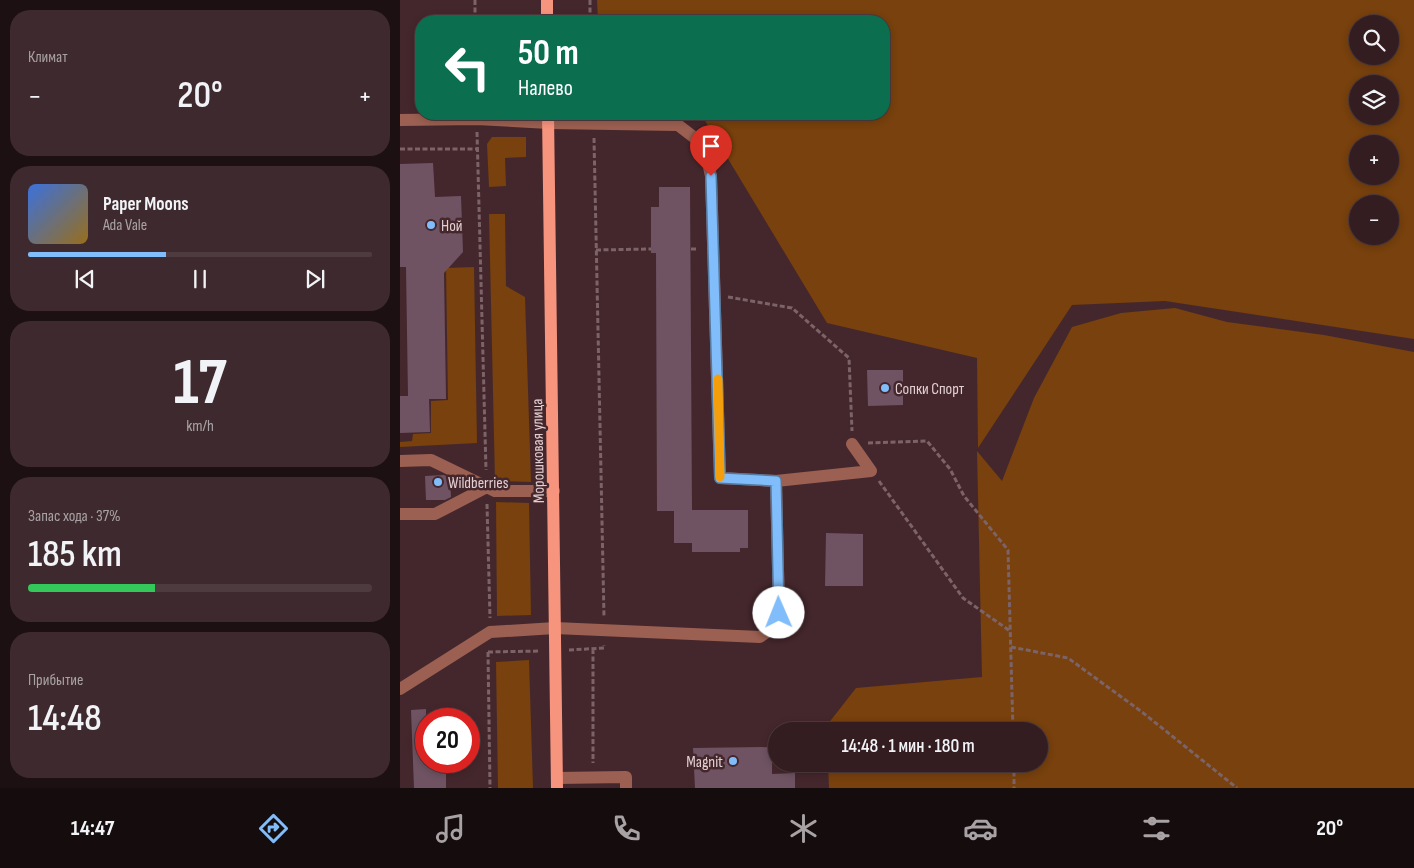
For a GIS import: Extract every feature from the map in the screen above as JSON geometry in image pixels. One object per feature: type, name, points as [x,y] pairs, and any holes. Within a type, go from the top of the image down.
[{"type":"main road","points":[[547,0],[547,15]]},
{"type":"main road","name":"Морошковая улица","points":[[548,120],[557,783]]},
{"type":"lane","points":[[400,120],[415,120]]},
{"type":"lane","points":[[563,120],[593,124],[678,125],[704,145],[711,176],[720,478],[776,481],[872,471]]},
{"type":"lane","points":[[852,444],[872,471]]},
{"type":"lane","points":[[400,460],[431,460],[495,491],[554,491]]},
{"type":"lane","points":[[400,689],[490,632],[555,628],[760,637],[772,629],[779,613],[776,481]]},
{"type":"lane","points":[[400,514],[435,514],[486,487]]},
{"type":"lane","points":[[557,783],[593,778],[626,777],[626,788]]},
{"type":"path","points":[[475,0],[475,15]]},
{"type":"path","points":[[590,0],[590,15]]},
{"type":"path","points":[[477,120],[490,632],[488,652],[490,788]]},
{"type":"path","points":[[593,124],[604,630],[604,648],[593,649],[593,778]]},
{"type":"path","points":[[400,149],[478,149]]},
{"type":"path","points":[[596,250],[651,249]]},
{"type":"path","points":[[715,295],[792,308],[849,358],[852,444],[927,441],[950,469],[964,496],[1008,550],[1013,722]]},
{"type":"path","points":[[872,471],[963,598],[1011,632]]},
{"type":"path","points":[[1011,647],[1068,658],[1142,712],[1237,788]]},
{"type":"path","points":[[1014,772],[1014,788]]},
{"type":"shaded area","points":[[597,0],[1414,0],[1414,339],[1165,301],[1072,305],[978,448],[977,358],[827,323],[705,120],[890,120],[890,15],[598,15]]},
{"type":"shaded area","points":[[492,137],[526,137],[526,157],[505,158],[506,186],[489,187],[487,144]]},
{"type":"shaded area","points":[[489,214],[505,214],[506,286],[525,297],[531,482],[495,481]]},
{"type":"shaded area","points":[[474,267],[477,443],[400,447],[400,442],[412,441],[413,434],[431,433],[431,401],[448,400],[446,268]]},
{"type":"shaded area","points":[[1175,308],[1227,322],[1324,335],[1414,352],[1414,788],[829,788],[828,772],[1048,772],[1048,722],[829,722],[856,688],[982,677],[977,451],[1002,481],[1034,398],[1072,327],[1121,313]]},
{"type":"shaded area","points":[[496,502],[529,503],[531,615],[497,616]]},
{"type":"shaded area","points":[[529,660],[533,788],[498,788],[496,662]]},
{"type":"building","points":[[433,163],[435,197],[461,196],[463,252],[444,273],[446,399],[429,399],[430,432],[400,433],[400,396],[408,396],[406,267],[400,267],[400,164]]},
{"type":"building","points":[[659,187],[690,187],[692,510],[748,510],[748,548],[740,548],[740,552],[692,552],[692,543],[674,543],[674,511],[657,511],[656,253],[651,253],[651,207],[659,207]]},
{"type":"building","name":"Сопки Спорт","points":[[867,370],[903,370],[903,405],[868,406]]},
{"type":"building","name":"Wildberriеs","points":[[444,475],[450,478],[451,497],[445,500],[426,500],[425,476]]},
{"type":"building","points":[[826,533],[863,534],[863,586],[825,586]]},
{"type":"building","points":[[411,710],[415,710],[415,773],[446,773],[446,788],[414,788]]},
{"type":"building","name":"Magnit","points":[[768,747],[768,772],[772,772],[772,774],[795,773],[795,788],[695,788],[693,748]]},
{"type":"slow traffic","points":[[718,379],[720,477]]},
{"type":"place","name":"Ной","points":[[431,225]]},
{"type":"place","name":"Сопки Спорт","points":[[885,388]]},
{"type":"place","name":"Wildberriеs","points":[[438,482]]},
{"type":"place","name":"Magnit","points":[[733,761]]},
{"type":"route","points":[[711,176],[720,478],[776,481],[779,613]]}]
